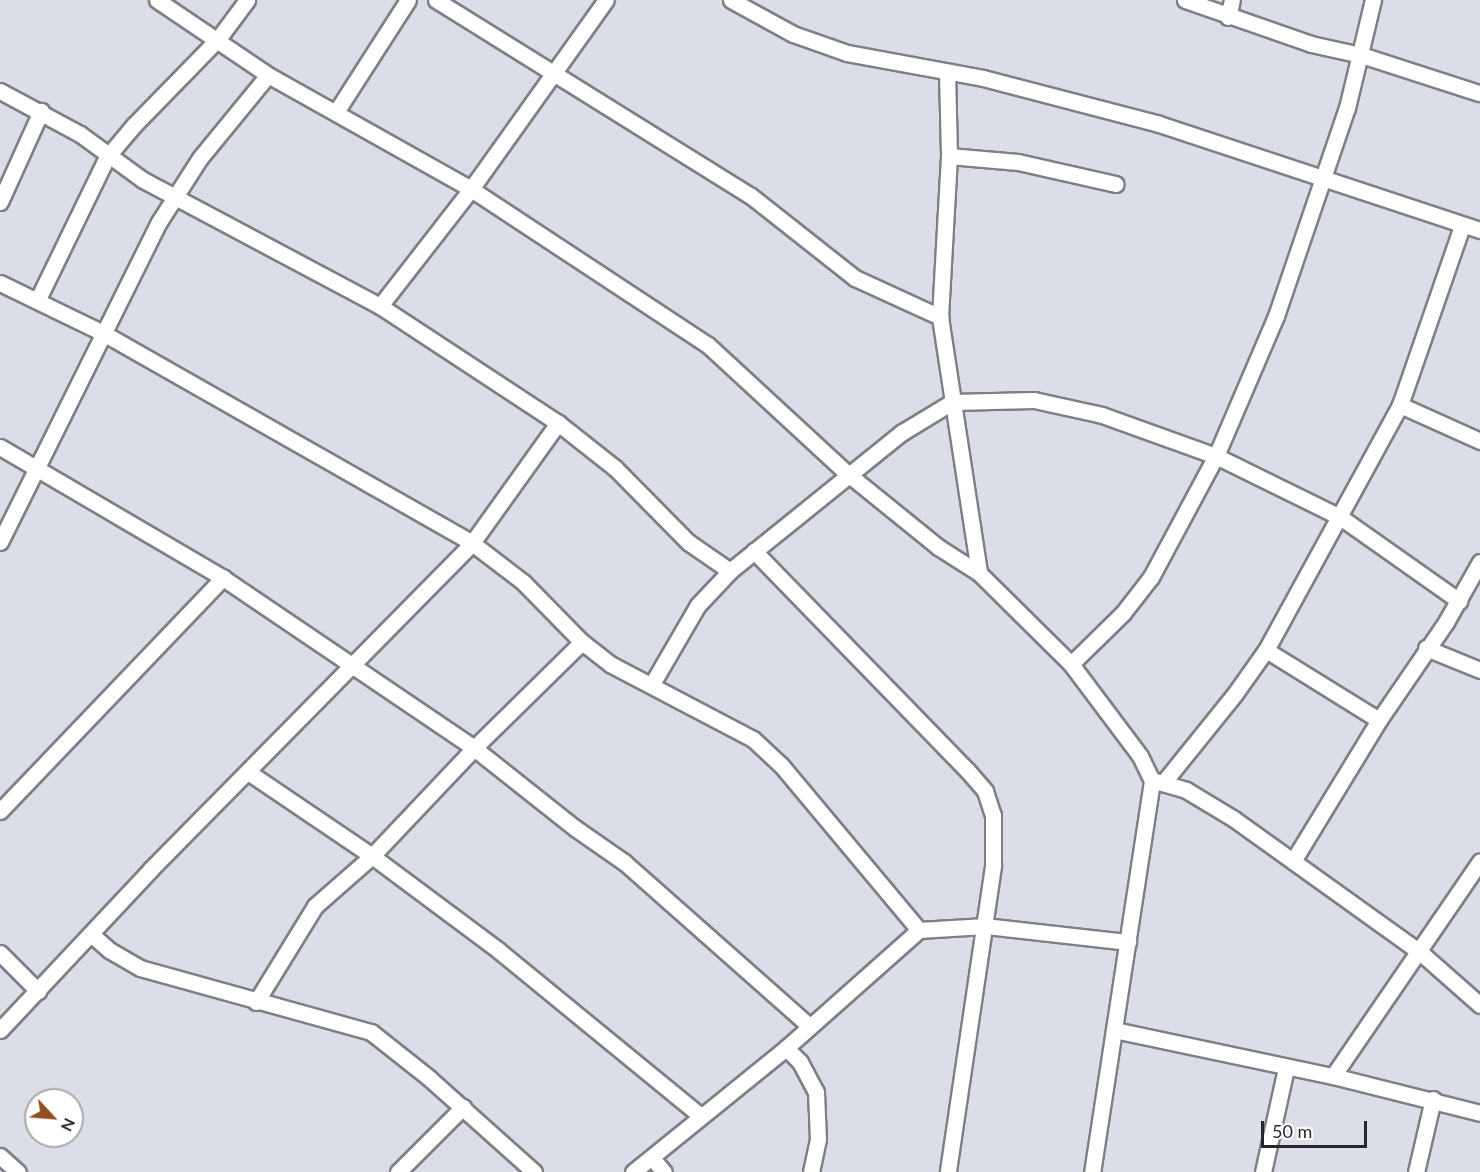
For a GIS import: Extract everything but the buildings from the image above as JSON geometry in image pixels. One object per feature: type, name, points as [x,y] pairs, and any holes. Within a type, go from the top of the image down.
[{"type":"street","points":[[157,0],[218,39],[268,75],[471,189],[708,345],[848,474],[938,547],[979,573],[1071,664],[1157,782],[1204,799],[1420,952],[1480,1005]]},
{"type":"street","points":[[38,299],[107,157],[134,125],[218,39],[247,0]]},
{"type":"street","points":[[336,112],[408,0]]},
{"type":"street","points":[[436,0],[751,196],[855,278],[940,317]]},
{"type":"street","points":[[380,306],[471,189],[606,0]]},
{"type":"street","points":[[731,0],[793,34],[847,53],[983,78],[1159,124],[1322,176],[1461,226],[1480,230]]},
{"type":"street","points":[[1185,0],[1228,17],[1311,44],[1361,55],[1479,93]]},
{"type":"street","points":[[1228,17],[1232,0]]},
{"type":"street","points":[[1071,664],[1123,613],[1151,577],[1216,456],[1276,316],[1347,108],[1372,0]]},
{"type":"street","points":[[947,72],[949,156],[940,317],[979,573]]},
{"type":"street","points":[[0,542],[135,267],[176,198],[221,130],[268,75]]},
{"type":"street","points":[[0,91],[80,134],[107,157],[176,198],[380,306],[558,423],[615,468],[688,542],[730,571]]},
{"type":"street","points":[[0,202],[41,111]]},
{"type":"street","points":[[949,156],[1018,162],[1116,184]]},
{"type":"street","points":[[1092,1172],[1128,942],[1157,782],[1234,695],[1266,650],[1340,517],[1400,405],[1461,226]]},
{"type":"street","points":[[0,283],[38,299],[103,333],[472,543],[523,582],[582,642],[610,664],[753,739],[781,765],[919,930]]},
{"type":"street","points":[[652,684],[698,605],[730,571],[901,433],[952,402],[1034,400],[1102,415],[1216,456],[1340,517],[1459,601]]},
{"type":"street","points":[[1400,405],[1480,441]]},
{"type":"street","points":[[0,1030],[472,543],[558,423]]},
{"type":"street","points":[[0,447],[38,467],[223,578],[354,664],[474,748],[575,828],[624,862],[808,1025]]},
{"type":"street","points":[[754,551],[985,791],[993,816],[993,866],[948,1172]]},
{"type":"street","points":[[1293,861],[1379,720],[1459,601],[1480,562]]},
{"type":"street","points":[[0,811],[223,578]]},
{"type":"street","points":[[256,1002],[315,906],[372,856],[474,748],[582,642]]},
{"type":"street","points":[[1426,648],[1480,670]]},
{"type":"street","points":[[1266,650],[1379,720]]},
{"type":"street","points":[[248,772],[372,856],[498,950],[701,1116]]},
{"type":"street","points":[[1332,1076],[1380,1001],[1420,952],[1480,861]]},
{"type":"street","points":[[633,1172],[653,1159],[701,1116],[786,1048],[808,1025],[919,930],[985,926],[1128,942]]},
{"type":"street","points":[[92,935],[140,968],[371,1032],[463,1107],[534,1172]]},
{"type":"street","points":[[0,954],[38,991]]},
{"type":"street","points":[[1114,1030],[1332,1076],[1432,1099],[1480,1113]]},
{"type":"street","points":[[786,1048],[800,1062],[816,1092],[818,1138],[811,1172]]},
{"type":"street","points":[[1263,1172],[1286,1068]]},
{"type":"street","points":[[1416,1172],[1432,1099]]},
{"type":"street","points":[[398,1172],[463,1107]]},
{"type":"street","points":[[0,1156],[18,1172]]},
{"type":"street","points":[[653,1159],[664,1172]]}]
